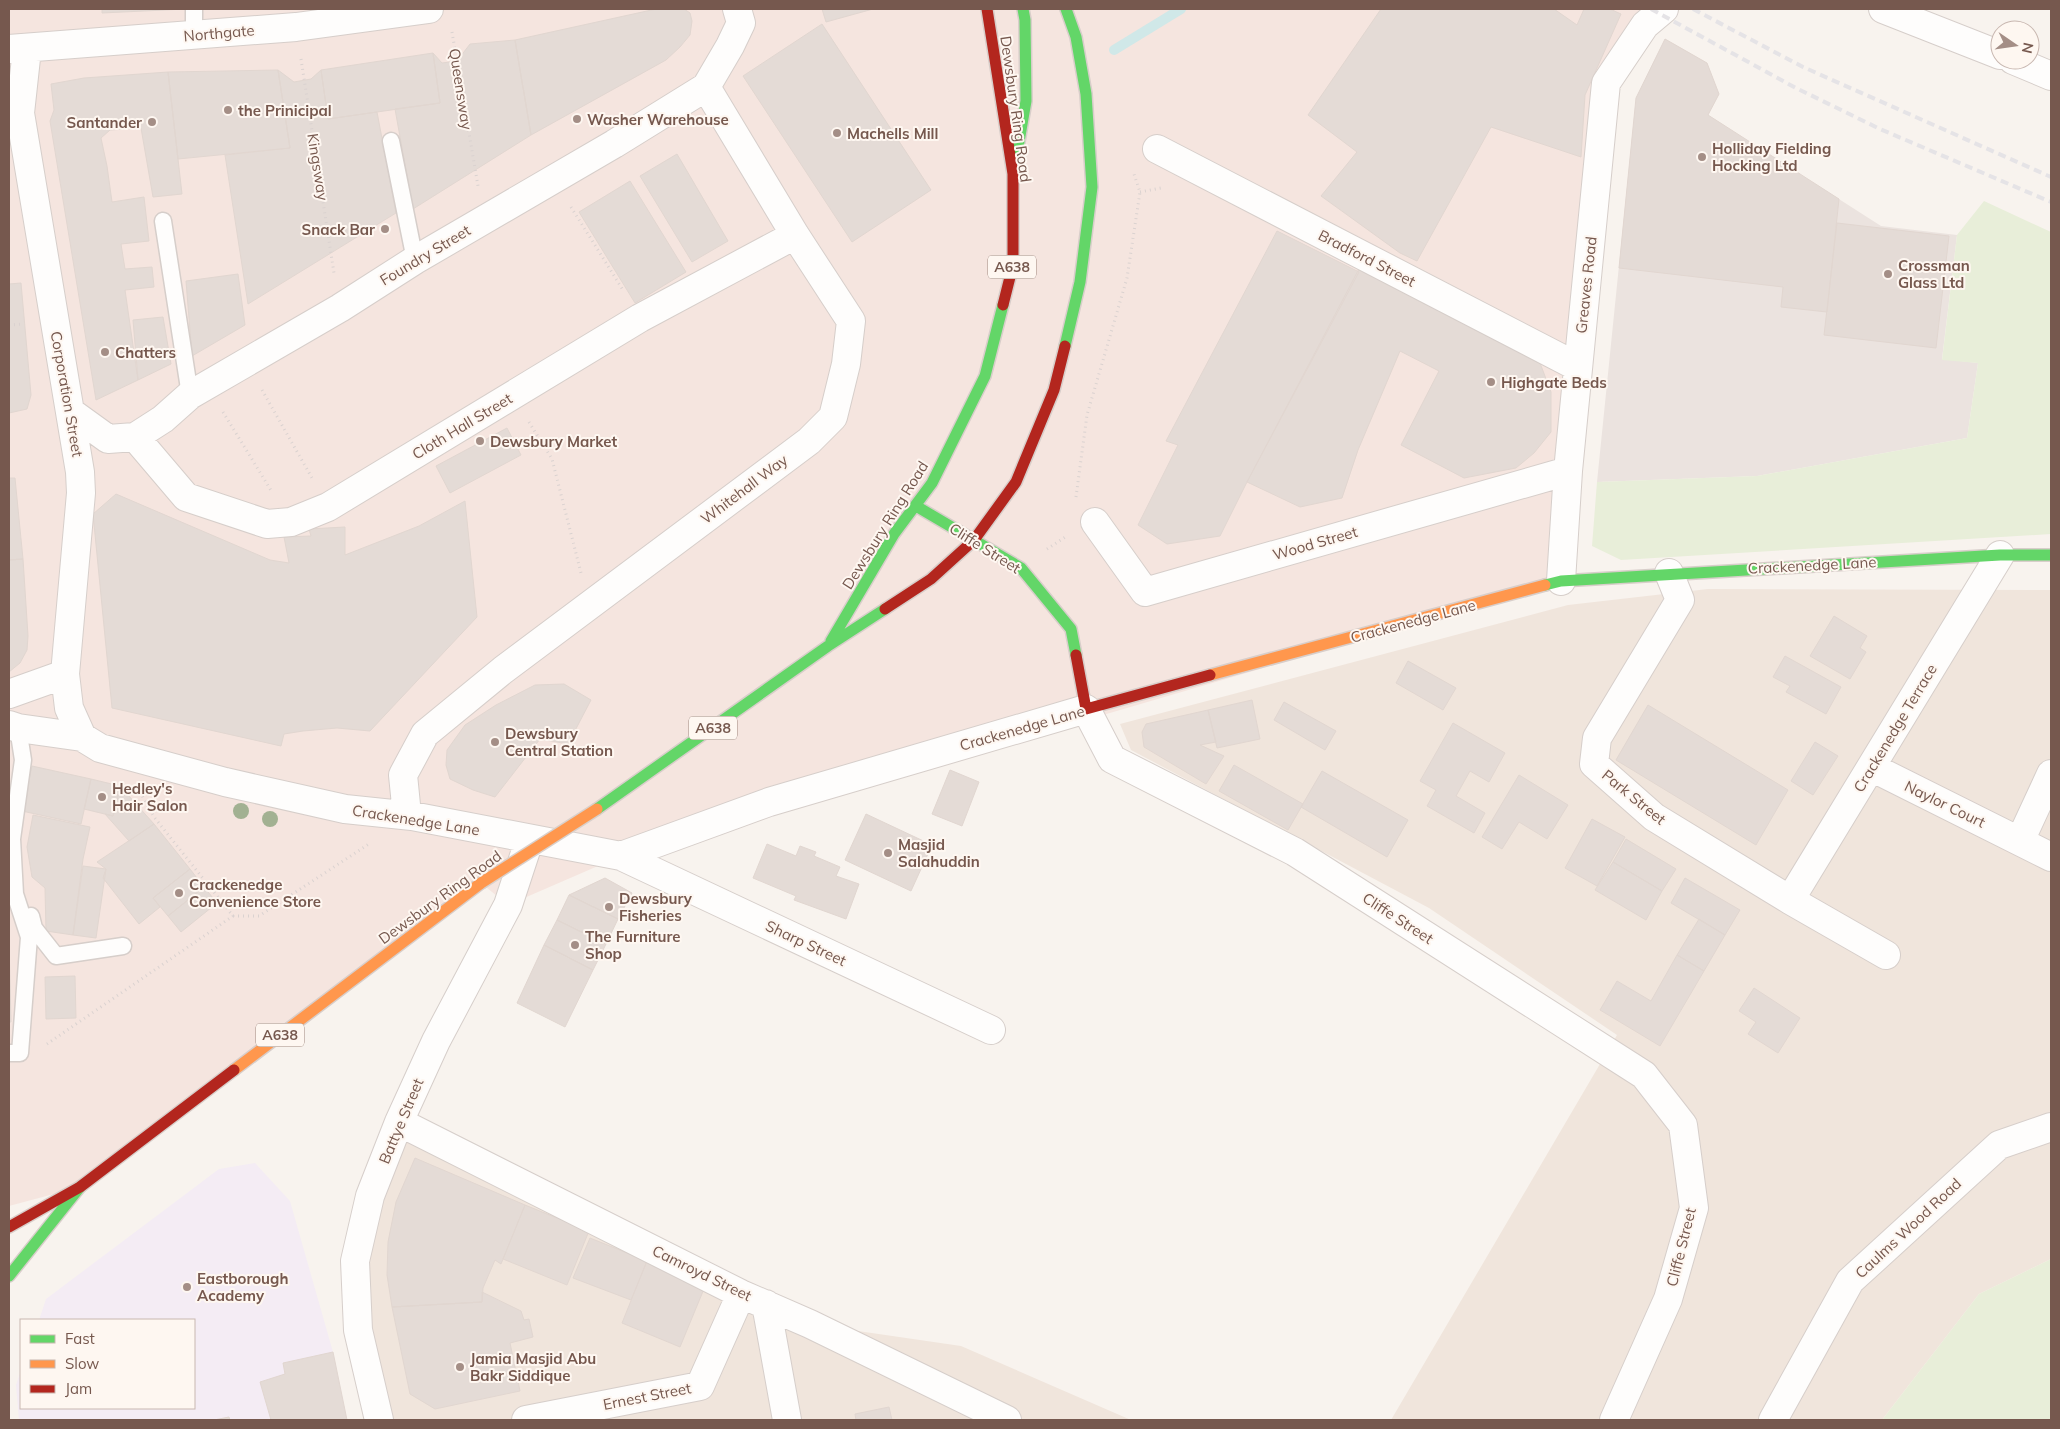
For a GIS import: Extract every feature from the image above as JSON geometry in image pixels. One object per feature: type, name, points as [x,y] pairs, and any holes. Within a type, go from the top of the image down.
[{"type":"main road","name":"Dewsbury Ring Road","points":[[828,646],[894,534],[932,483],[985,376],[1013,265],[1013,174],[987,9]]},
{"type":"main road","points":[[1013,174],[1026,101],[1025,20],[1023,9]]},
{"type":"main road","name":"Dewsbury Ring Road","points":[[9,1227],[80,1187],[481,883],[597,809],[828,646],[931,579],[974,540],[1016,482],[1050,399],[1080,282],[1092,187],[1086,94],[1076,37],[1066,9]]},
{"type":"main road","name":"A638","points":[[1076,37],[1077,9]]},
{"type":"main road","name":"Cliffe Street","points":[[916,506],[1021,568],[1071,629],[1086,709]]},
{"type":"main road","name":"Crackenedge Lane","points":[[1086,709],[1561,581],[1669,573],[2000,555],[2051,555]]},
{"type":"main road","name":"Dewsbury Ring Road","points":[[35,1199],[80,1187]]},
{"type":"main road","points":[[9,1276],[80,1187]]},
{"type":"street","points":[[309,17],[340,9]]},
{"type":"street","name":"Northgate","points":[[18,49],[194,22],[429,9]]},
{"type":"street","name":"Foundry Street","points":[[72,413],[108,439],[135,437],[163,419],[190,395],[340,308],[415,260],[614,144],[706,87],[741,23],[737,9]]},
{"type":"street","points":[[1882,9],[1990,50]]},
{"type":"street","name":"Greaves Road","points":[[1561,581],[1568,471],[1606,82],[1655,17]]},
{"type":"street","name":"Corporation Street","points":[[18,49],[20,113],[54,324],[72,413],[80,472],[81,493],[65,674],[69,708],[82,737]]},
{"type":"street","points":[[2037,70],[2051,76]]},
{"type":"street","name":"Whitehall Way","points":[[407,816],[403,775],[425,734],[503,670],[809,441],[833,417],[846,364],[851,321],[795,235],[706,87]]},
{"type":"street","name":"Bradford Street","points":[[1157,149],[1578,367]]},
{"type":"street","name":"Cloth Hall Street","points":[[135,437],[186,497],[266,524],[291,522],[328,507],[640,318],[795,235]]},
{"type":"street","name":"Wood Street","points":[[1095,522],[1145,592],[1568,471]]},
{"type":"street","name":"Crackenedge Terrace","points":[[1790,900],[2000,555]]},
{"type":"street","name":"Park Street","points":[[1669,573],[1680,600],[1596,738],[1594,764],[1654,817],[1790,900],[1886,955]]},
{"type":"street","points":[[9,694],[65,674]]},
{"type":"street","name":"Crackenedge Lane","points":[[13,726],[82,737],[100,748],[226,782],[345,809],[407,816],[621,856],[769,802],[1086,709]]},
{"type":"street","name":"Cliffe Street","points":[[1086,709],[1112,759],[1295,852],[1362,894],[1644,1075],[1684,1125],[1694,1208],[1668,1299],[1614,1420]]},
{"type":"street","name":"Naylor Court","points":[[1872,767],[2051,857]]},
{"type":"street","points":[[2020,841],[2051,774]]},
{"type":"street","name":"Battye Street","points":[[378,1420],[358,1330],[355,1261],[370,1196],[399,1122],[436,1041],[508,905],[529,840]]},
{"type":"street","name":"Sharp Street","points":[[621,856],[991,1030]]},
{"type":"street","name":"Camroyd Street","points":[[399,1122],[741,1294],[828,1332],[1007,1420]]},
{"type":"street","name":"Caulms Wood Road","points":[[1773,1420],[1850,1281],[1999,1144],[2051,1127]]},
{"type":"street","name":"Ernest Street","points":[[526,1420],[700,1386],[741,1294]]},
{"type":"street","points":[[766,1304],[787,1420]]},
{"type":"lane","points":[[391,141],[415,260]]},
{"type":"lane","points":[[163,221],[190,395]]},
{"type":"lane","points":[[9,1053],[20,1053],[29,938],[15,894],[12,839],[23,760],[13,726]]},
{"type":"lane","points":[[12,839],[34,928],[56,956],[123,946]]},
{"type":"path","name":"Queensway","points":[[451,26],[475,169]]},
{"type":"path","name":"Kingsway","points":[[305,80],[331,254]]},
{"type":"path","points":[[1075,503],[1088,415],[1127,278],[1140,192],[1132,166]]},
{"type":"path","points":[[571,207],[640,318]]},
{"type":"path","points":[[9,325],[24,324]]},
{"type":"path","points":[[261,390],[328,507]]},
{"type":"path","points":[[513,395],[552,459],[584,581]]},
{"type":"path","points":[[223,412],[291,522]]},
{"type":"path","points":[[1021,568],[1070,533]]},
{"type":"path","points":[[233,916],[259,916],[372,842]]},
{"type":"shaded area","points":[[9,9],[1664,9],[1606,83],[1561,581],[621,856],[508,905],[481,883],[80,1187],[9,1206]]},
{"type":"shaded area","points":[[1665,39],[1707,63],[1719,94],[1708,115],[1881,226],[1957,235],[1942,359],[1978,363],[1967,438],[1757,476],[1597,482],[1636,98]]},
{"type":"shaded area","points":[[1708,589],[2051,590],[2051,1259],[1979,1294],[1882,1420],[1391,1420],[1617,1035],[1429,908],[1131,750],[1120,724],[1568,605]]},
{"type":"shaded area","points":[[399,1122],[810,1324],[961,1346],[1131,1420],[379,1420],[355,1261]]},
{"type":"shaded area","name":"Eastborough Academy","points":[[255,1163],[290,1201],[333,1352],[347,1420],[19,1420],[16,1385],[20,1373],[20,1409],[195,1409],[195,1319],[39,1319],[46,1299],[219,1169]]},
{"type":"green space","points":[[1984,201],[2051,232],[2051,534],[1621,560],[1592,546],[1597,482],[1757,476],[1967,438],[1978,363],[1942,360],[1957,235]]},
{"type":"green space","points":[[2051,1259],[2051,1420],[1882,1420],[1979,1294]]},
{"type":"building","points":[[102,9],[185,9],[102,13]]},
{"type":"building","points":[[656,9],[684,9],[690,13],[692,21],[690,35],[680,47],[666,60],[531,135],[515,40]]},
{"type":"building","points":[[822,9],[873,9],[826,22]]},
{"type":"building","points":[[1381,9],[1554,9],[1577,25],[1584,9],[1610,9],[1621,14],[1585,95],[1581,157],[1491,127],[1417,261],[1400,253],[1321,196],[1357,152],[1308,115]]},
{"type":"building","name":"Machells Mill","points":[[822,24],[931,190],[852,242],[743,76]]},
{"type":"building","name":"Holliday Fielding Hocking Ltd","points":[[1665,39],[1707,63],[1719,94],[1708,115],[1839,199],[1827,312],[1781,307],[1783,287],[1619,268],[1636,98]]},
{"type":"building","points":[[515,40],[531,135],[413,209],[395,109],[440,103],[433,53],[442,63],[457,61],[470,44]]},
{"type":"building","points":[[433,53],[440,103],[328,119],[321,70]]},
{"type":"building","points":[[278,70],[294,82],[311,79],[321,70],[328,119],[377,112],[396,213],[248,304],[225,155],[290,148]]},
{"type":"building","name":"the Prinicipal","points":[[278,70],[290,148],[178,159],[168,72]]},
{"type":"building","points":[[168,72],[182,194],[153,197],[141,128],[110,130],[101,138],[112,202],[144,197],[149,241],[121,244],[125,269],[152,267],[154,287],[125,290],[138,380],[96,400],[50,121],[54,110],[51,84],[84,78]]},
{"type":"building","points":[[677,154],[728,241],[692,262],[640,176]]},
{"type":"building","points":[[630,181],[686,272],[635,303],[579,212]]},
{"type":"building","name":"Crossman Glass Ltd","points":[[1837,223],[1949,236],[1936,348],[1824,335]]},
{"type":"building","points":[[1277,231],[1359,272],[1220,536],[1167,544],[1138,525],[1178,445],[1166,441]]},
{"type":"building","name":"Highgate Beds","points":[[1362,263],[1540,363],[1551,392],[1551,432],[1534,453],[1516,468],[1464,478],[1401,445],[1439,371],[1400,351],[1358,450],[1342,498],[1300,507],[1247,482]]},
{"type":"building","points":[[238,274],[245,325],[192,356],[186,281]]},
{"type":"building","points":[[21,283],[31,395],[27,409],[9,413],[9,284]]},
{"type":"building","points":[[163,317],[171,364],[138,380],[133,320]]},
{"type":"building","points":[[507,428],[521,455],[450,493],[436,466]]},
{"type":"building","points":[[9,478],[15,478],[23,559],[9,560]]},
{"type":"building","points":[[116,494],[270,560],[289,563],[284,537],[311,536],[309,529],[345,527],[345,555],[419,526],[465,501],[477,617],[370,731],[337,728],[284,734],[281,746],[112,708],[93,514]]},
{"type":"building","points":[[23,559],[28,636],[27,650],[20,663],[9,672],[9,560]]},
{"type":"building","points":[[1834,616],[1867,636],[1860,648],[1866,652],[1850,679],[1810,656]]},
{"type":"building","points":[[1785,656],[1841,687],[1826,714],[1786,692],[1790,686],[1773,677]]},
{"type":"building","points":[[1408,661],[1456,688],[1443,710],[1396,683]]},
{"type":"building","name":"Dewsbury Central Station","points":[[564,684],[591,700],[568,744],[540,739],[495,797],[473,790],[450,779],[446,765],[447,750],[465,725],[496,705],[535,685]]},
{"type":"building","points":[[1252,700],[1260,739],[1217,748],[1208,710]]},
{"type":"building","points":[[1284,702],[1336,731],[1325,750],[1274,720]]},
{"type":"building","points":[[1648,705],[1788,790],[1756,845],[1616,760]]},
{"type":"building","points":[[1208,710],[1216,742],[1200,745],[1224,756],[1206,784],[1144,747],[1142,732],[1146,724]]},
{"type":"building","points":[[1453,723],[1505,753],[1489,782],[1470,771],[1456,796],[1485,813],[1474,833],[1427,806],[1436,790],[1420,781]]},
{"type":"building","points":[[1815,742],[1838,756],[1813,795],[1791,781]]},
{"type":"building","points":[[1234,765],[1303,804],[1288,830],[1219,791]]},
{"type":"building","points":[[32,766],[91,779],[81,824],[22,811]]},
{"type":"building","points":[[950,770],[979,782],[962,826],[932,814]]},
{"type":"building","points":[[1322,771],[1408,820],[1387,857],[1301,807]]},
{"type":"building","points":[[1519,775],[1568,805],[1547,839],[1519,822],[1502,849],[1482,837]]},
{"type":"building","name":"Hedley's Hair Salon","points":[[91,779],[120,786],[113,816],[84,809]]},
{"type":"building","points":[[120,786],[154,824],[129,841],[105,814],[113,816]]},
{"type":"building","name":"Masjid Salahuddin","points":[[866,814],[932,845],[911,891],[845,860]]},
{"type":"building","points":[[33,815],[90,827],[83,859],[73,935],[46,931],[45,888],[32,877],[27,847]]},
{"type":"building","points":[[1592,819],[1625,837],[1597,886],[1565,868]]},
{"type":"building","points":[[154,824],[190,869],[153,898],[160,907],[139,924],[103,878],[106,869],[97,862]]},
{"type":"building","points":[[1626,839],[1676,869],[1662,891],[1613,862]]},
{"type":"building","points":[[767,844],[796,856],[800,846],[816,852],[814,856],[840,867],[836,876],[859,884],[846,919],[794,900],[796,896],[753,878]]},
{"type":"building","points":[[1613,862],[1662,891],[1646,920],[1595,890]]},
{"type":"building","points":[[83,866],[106,869],[96,938],[73,935]]},
{"type":"building","name":"Crackenedge Convenience Store","points":[[190,869],[204,887],[168,916],[153,898]]},
{"type":"building","name":"Dewsbury Fisheries","points":[[605,878],[632,893],[618,919],[569,895]]},
{"type":"building","points":[[1685,878],[1740,910],[1725,935],[1671,903]]},
{"type":"building","points":[[204,887],[217,903],[181,932],[168,916]]},
{"type":"building","points":[[569,895],[618,919],[606,944],[557,920]]},
{"type":"building","points":[[1699,919],[1725,935],[1704,971],[1677,955]]},
{"type":"building","name":"The Furniture Shop","points":[[557,920],[606,944],[593,970],[544,945]]},
{"type":"building","points":[[9,942],[11,1022],[9,1022]]},
{"type":"building","points":[[544,945],[593,970],[565,1027],[517,1003]]},
{"type":"building","points":[[1677,955],[1704,971],[1660,1046],[1600,1010],[1617,981],[1651,1001]]},
{"type":"building","points":[[75,976],[76,1018],[46,1019],[45,977]]},
{"type":"building","points":[[1754,988],[1800,1018],[1778,1053],[1748,1034],[1756,1022],[1739,1011]]},
{"type":"building","points":[[415,1158],[525,1205],[501,1264],[495,1260],[483,1288],[482,1302],[392,1307],[387,1275],[388,1242],[396,1202]]},
{"type":"building","points":[[525,1205],[589,1231],[567,1285],[503,1259]]},
{"type":"building","points":[[590,1238],[647,1261],[631,1300],[573,1278]]},
{"type":"building","points":[[647,1261],[706,1284],[680,1347],[622,1323]]},
{"type":"building","name":"Jamia Masjid Abu Bakr Siddique","points":[[482,1292],[521,1311],[524,1320],[529,1319],[533,1337],[510,1343],[520,1391],[435,1409],[410,1394],[392,1307],[482,1302]]},
{"type":"building","points":[[333,1352],[347,1420],[271,1420],[260,1382],[285,1374],[283,1363]]},
{"type":"building","points":[[889,1407],[892,1420],[856,1420],[855,1414]]},
{"type":"building","points":[[229,1417],[230,1420],[214,1420]]},
{"type":"waterway","points":[[1114,50],[1181,9]]},
{"type":"railway","points":[[1651,9],[1796,88],[1880,129],[2051,202]]},
{"type":"railway","points":[[1693,9],[1803,67],[2051,177]]},
{"type":"traffic: fast","points":[[1017,153],[1026,101],[1025,20],[1023,9]]},
{"type":"traffic: fast","points":[[1065,346],[1080,282],[1092,187],[1086,94],[1076,37],[1066,9]]},
{"type":"traffic: fast","points":[[831,641],[894,534],[932,483],[985,376],[1003,305]]},
{"type":"traffic: fast","points":[[916,506],[1021,568],[1071,629],[1076,655]]},
{"type":"traffic: fast","points":[[1545,585],[1561,581],[2000,555],[2051,555]]},
{"type":"traffic: fast","points":[[597,809],[828,646],[885,609]]},
{"type":"traffic: fast","points":[[9,1276],[80,1187]]},
{"type":"traffic: slow","points":[[1210,675],[1545,585]]},
{"type":"traffic: slow","points":[[481,883],[597,809]]},
{"type":"traffic: slow","points":[[234,1070],[481,883]]},
{"type":"traffic: jam","points":[[987,9],[1013,174],[1013,265],[1003,305]]},
{"type":"traffic: jam","points":[[885,609],[931,579],[974,540],[1016,482],[1054,390],[1065,346]]},
{"type":"traffic: jam","points":[[1076,655],[1086,709],[1210,675]]},
{"type":"traffic: jam","points":[[9,1227],[80,1187],[234,1070]]},
{"type":"place","name":"the Prinicipal","points":[[228,110]]},
{"type":"place","name":"Washer Warehouse","points":[[577,119]]},
{"type":"place","name":"Santander","points":[[152,122]]},
{"type":"place","name":"Machells Mill","points":[[837,133]]},
{"type":"place","name":"Holliday Fielding Hocking Ltd","points":[[1702,157]]},
{"type":"place","name":"Snack Bar","points":[[385,229]]},
{"type":"place","name":"Crossman Glass Ltd","points":[[1888,274]]},
{"type":"place","name":"Chatters","points":[[105,352]]},
{"type":"place","name":"Highgate Beds","points":[[1491,382]]},
{"type":"place","name":"Dewsbury Market","points":[[480,441]]},
{"type":"place","name":"Dewsbury Central Station","points":[[495,742]]},
{"type":"place","name":"Hedley's Hair Salon","points":[[102,797]]},
{"type":"place","name":"Masjid Salahuddin","points":[[888,853]]},
{"type":"place","name":"Crackenedge Convenience Store","points":[[179,893]]},
{"type":"place","name":"Dewsbury Fisheries","points":[[609,907]]},
{"type":"place","name":"The Furniture Shop","points":[[575,945]]},
{"type":"place","name":"Eastborough Academy","points":[[187,1287]]},
{"type":"place","name":"Jamia Masjid Abu Bakr Siddique","points":[[460,1367]]}]
